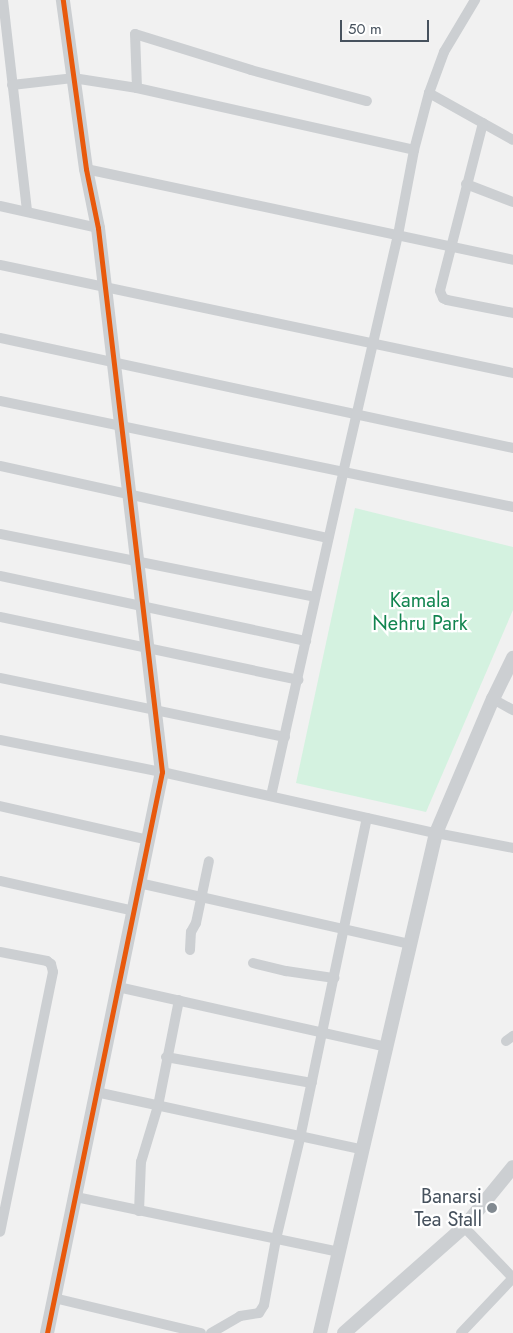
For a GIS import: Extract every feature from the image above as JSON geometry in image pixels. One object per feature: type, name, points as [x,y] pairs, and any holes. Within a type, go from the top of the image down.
[{"type":"street","points":[[3,0],[27,212]]},
{"type":"street","points":[[47,1333],[162,772],[98,228],[86,169],[63,0]]},
{"type":"street","points":[[272,796],[328,538],[398,235],[414,150],[429,93],[444,52],[475,0]]},
{"type":"street","points":[[138,88],[135,34],[251,70],[367,101]]},
{"type":"street","points":[[12,85],[73,78],[138,88],[414,150]]},
{"type":"street","points":[[429,93],[513,140]]},
{"type":"street","points":[[483,122],[441,285],[443,298],[513,313]]},
{"type":"street","points":[[86,169],[513,260]]},
{"type":"street","points":[[466,184],[513,202]]},
{"type":"street","points":[[0,206],[98,228]]},
{"type":"street","points":[[0,266],[513,373]]},
{"type":"street","points":[[0,338],[513,448]]},
{"type":"street","points":[[0,401],[513,507]]},
{"type":"street","points":[[0,466],[129,496],[328,538]]},
{"type":"street","points":[[0,534],[315,597]]},
{"type":"street","points":[[0,576],[306,641]]},
{"type":"street","points":[[0,617],[298,680]]},
{"type":"street","points":[[320,1333],[436,834],[493,699],[513,658]]},
{"type":"street","points":[[0,678],[285,737]]},
{"type":"street","points":[[493,699],[513,710]]},
{"type":"street","points":[[0,740],[162,772],[436,834],[513,848]]},
{"type":"street","points":[[0,806],[148,840]]},
{"type":"street","points":[[211,1333],[240,1316],[262,1312],[367,818]]},
{"type":"street","points":[[190,950],[191,932],[196,923],[209,861]]},
{"type":"street","points":[[0,881],[134,911]]},
{"type":"street","points":[[139,883],[410,944]]},
{"type":"street","points":[[0,952],[47,961],[51,964],[53,972],[0,1232]]},
{"type":"street","points":[[253,963],[286,971],[334,978]]},
{"type":"street","points":[[118,987],[386,1047]]},
{"type":"street","points":[[139,1211],[141,1162],[158,1106],[166,1057],[179,1000]]},
{"type":"street","points":[[166,1057],[312,1083]]},
{"type":"street","points":[[96,1092],[300,1138],[364,1150]]},
{"type":"street","points":[[344,1333],[464,1227],[513,1167]]},
{"type":"street","points":[[76,1197],[338,1252]]},
{"type":"street","points":[[461,1333],[513,1278],[464,1227]]},
{"type":"street","points":[[54,1298],[201,1333]]},
{"type":"green space","name":"Kamala Nehru Park","points":[[355,508],[513,547],[513,610],[426,812],[296,783]]},
{"type":"cycle path","points":[[47,1333],[162,772],[98,228],[86,169],[63,0]]},
{"type":"place","name":"Banarsi Tea Stall","points":[[492,1208]]}]
